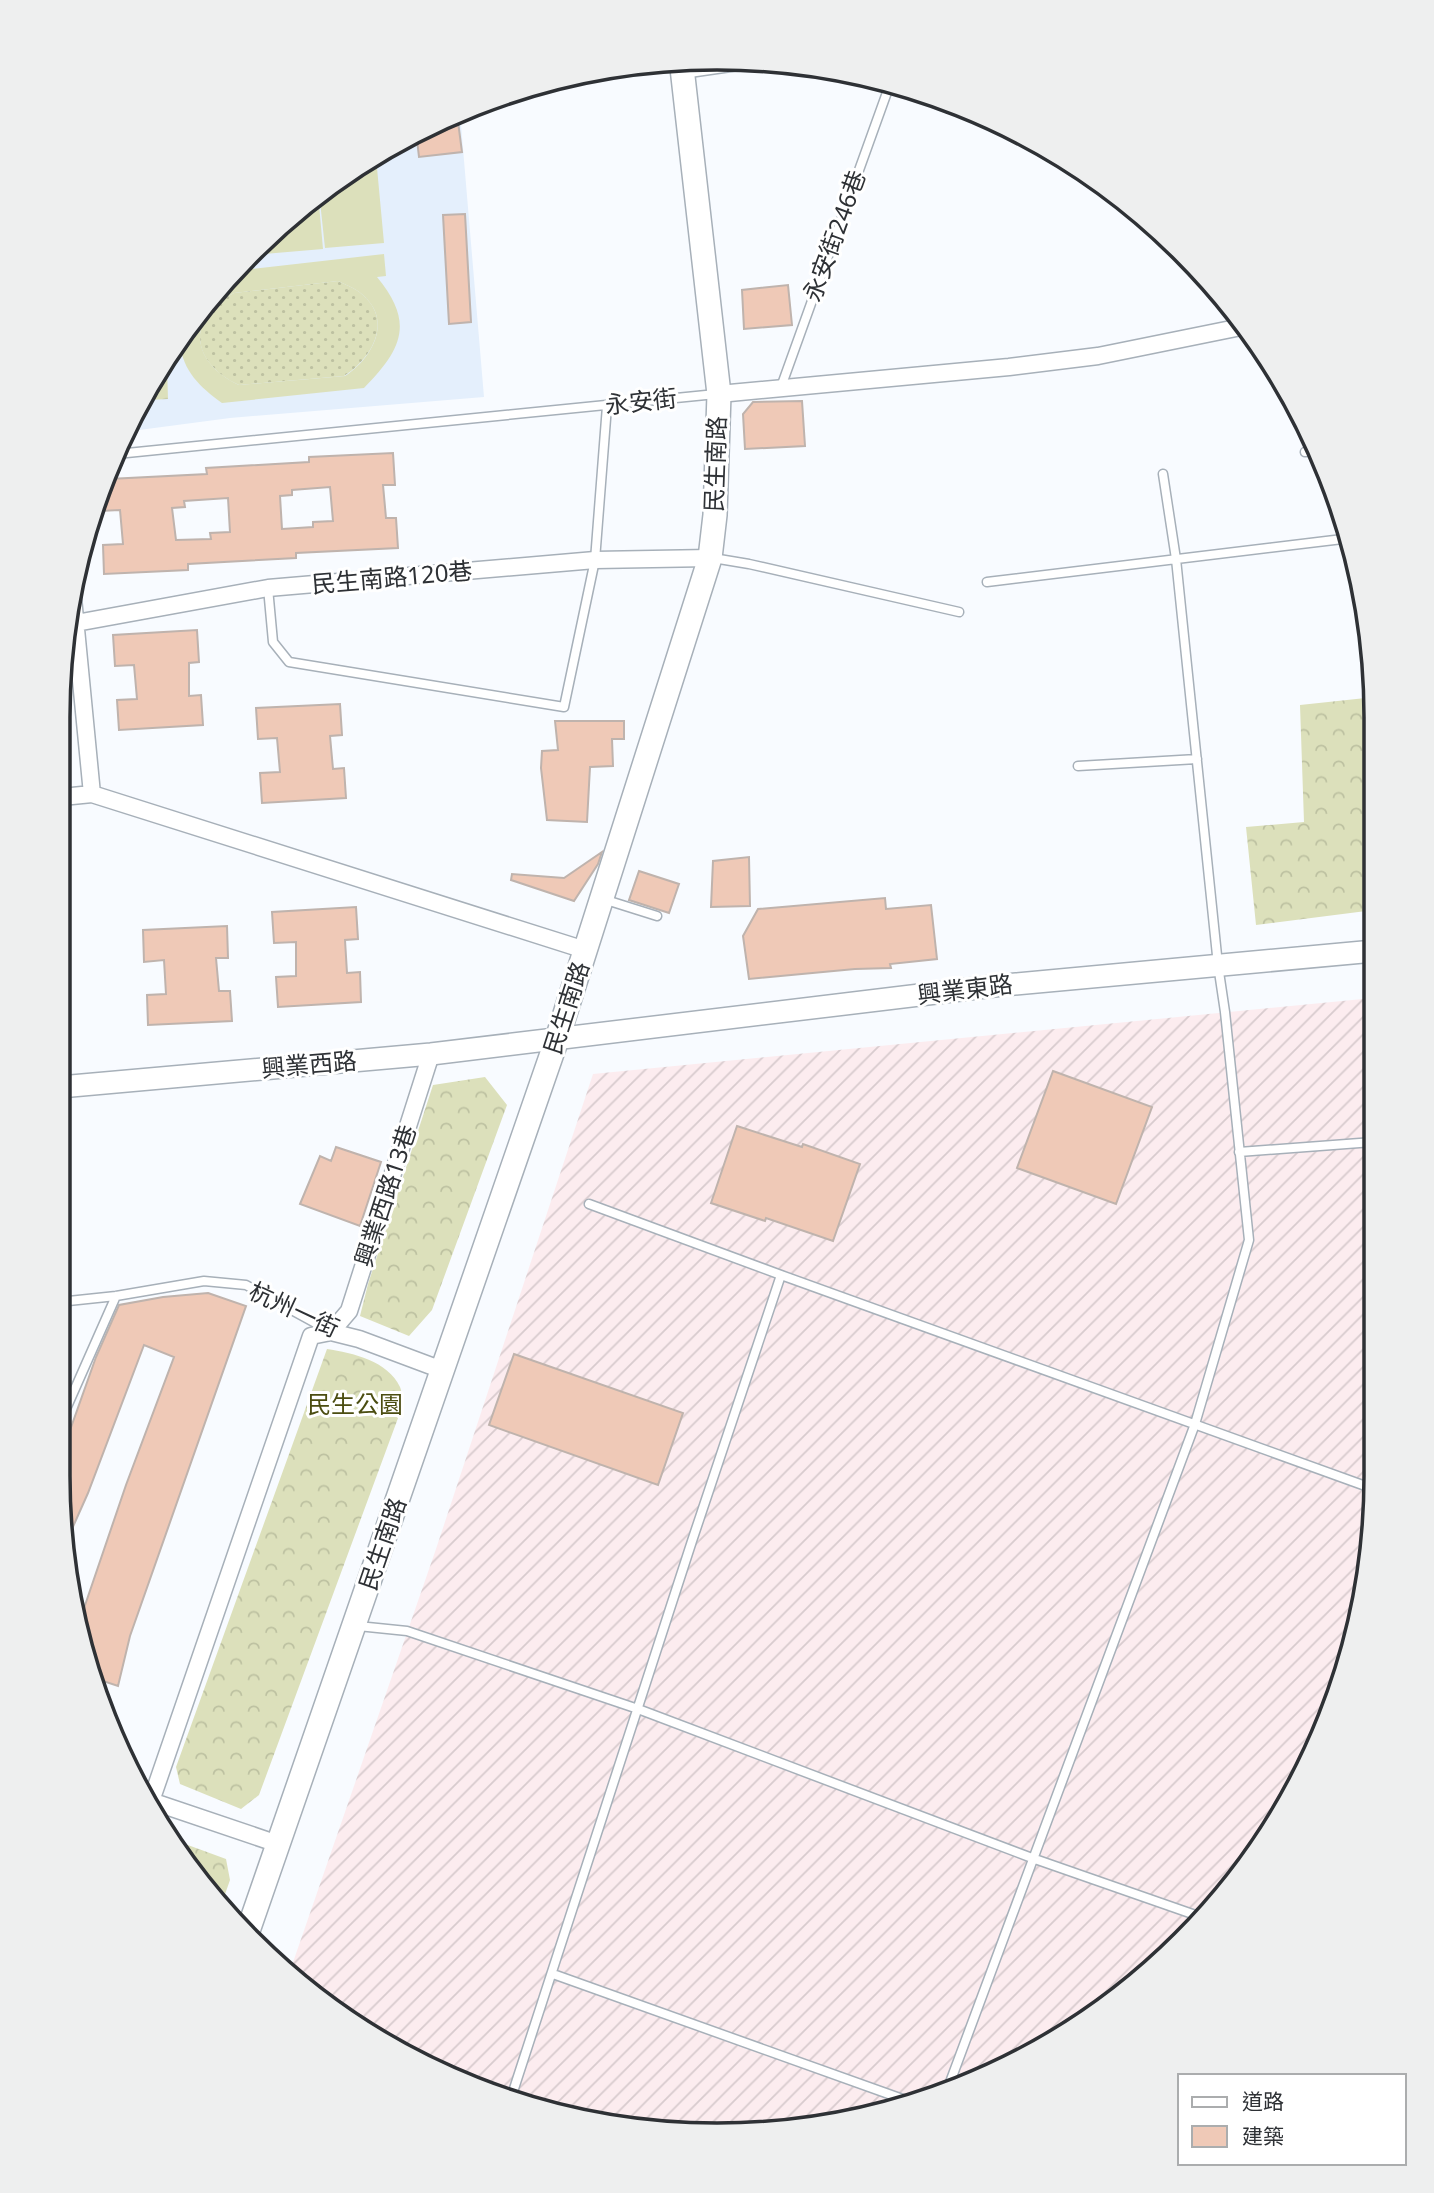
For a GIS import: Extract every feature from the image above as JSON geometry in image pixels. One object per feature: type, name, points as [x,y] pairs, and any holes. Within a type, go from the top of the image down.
[{"type":"main road","name":"民生南路","points":[[251,1923],[557,1040],[710,558],[715,514],[719,394],[683,71]]},
{"type":"street","name":"永安街","points":[[719,394],[1098,356],[1234,328]]},
{"type":"street","name":"民生南路120巷","points":[[78,622],[268,588],[595,560],[710,558]]},
{"type":"street","points":[[74,649],[92,794]]},
{"type":"street","points":[[70,796],[92,794],[585,950]]},
{"type":"street","name":"興業東路","points":[[557,1040],[994,986],[1364,952]]},
{"type":"street","name":"興業西路","points":[[70,1086],[557,1040]]},
{"type":"street","name":"興業西路13巷","points":[[153,1793],[311,1336],[331,1332],[349,1311],[431,1054]]},
{"type":"street","name":"杭州一街","points":[[331,1332],[359,1339],[442,1370]]},
{"type":"street","points":[[160,1805],[278,1844]]},
{"type":"lane","name":"永安街246巷","points":[[781,388],[887,93]]},
{"type":"lane","name":"永安街","points":[[127,453],[719,394]]},
{"type":"lane","points":[[268,588],[274,642],[289,662],[564,707],[595,560],[607,406]]},
{"type":"lane","points":[[951,2079],[1195,1424],[1249,1240],[1176,559],[1163,474]]},
{"type":"lane","points":[[987,582],[1339,539]]},
{"type":"lane","points":[[710,558],[959,612]]},
{"type":"lane","points":[[1078,766],[1196,759]]},
{"type":"lane","points":[[601,899],[657,916]]},
{"type":"lane","points":[[1239,1152],[1364,1143]]},
{"type":"lane","points":[[589,1204],[1364,1485]]},
{"type":"lane","points":[[514,2090],[781,1275]]},
{"type":"lane","name":"杭州一街","points":[[70,1300],[116,1296],[204,1281],[246,1285],[331,1332]]},
{"type":"lane","points":[[70,1400],[116,1296]]},
{"type":"lane","points":[[355,1626],[407,1631],[638,1709],[1032,1858],[1192,1914]]},
{"type":"lane","points":[[553,1974],[897,2097]]},
{"type":"shaded area","points":[[461,123],[484,397],[230,418],[137,430],[157,393],[204,323],[231,290],[290,231],[358,179]]},
{"type":"shaded area","points":[[1364,999],[1363,1518],[1352,1602],[1330,1684],[1315,1724],[1277,1800],[1230,1870],[1203,1903],[1144,1962],[1076,2014],[1040,2036],[965,2074],[925,2089],[843,2111],[759,2122],[675,2122],[591,2111],[509,2089],[431,2056],[358,2014],[292,1964],[436,1549],[593,1074]]},
{"type":"green space","points":[[377,167],[384,243],[325,248],[321,206]]},
{"type":"green space","points":[[319,207],[323,249],[266,254]]},
{"type":"green space","points":[[384,254],[386,276],[377,277],[396,308],[400,322],[399,335],[387,361],[364,388],[222,403],[194,378],[182,354],[201,327],[203,353],[223,376],[239,385],[345,376],[369,351],[377,330],[374,308],[356,290],[338,281],[234,293],[223,300],[251,269]]},
{"type":"green space","points":[[338,281],[363,295],[374,308],[377,330],[374,341],[362,361],[344,376],[239,385],[211,365],[203,353],[200,340],[204,323],[223,300],[234,293]]},
{"type":"green space","points":[[167,377],[168,399],[153,400]]},
{"type":"green space","points":[[1364,698],[1364,911],[1256,925],[1246,827],[1304,822],[1300,705]]},
{"type":"green space","name":"民生公園","points":[[485,1077],[507,1105],[432,1310],[409,1336],[360,1316],[368,1284],[433,1085]]},
{"type":"green space","name":"民生公園","points":[[327,1349],[369,1360],[387,1371],[400,1387],[401,1410],[259,1795],[241,1809],[180,1784],[176,1767]]},
{"type":"green space","points":[[186,1844],[226,1859],[230,1880],[225,1895]]},
{"type":"building","points":[[458,124],[462,152],[419,157],[418,144]]},
{"type":"building","points":[[465,214],[471,322],[449,324],[443,215]]},
{"type":"building","points":[[788,285],[792,325],[744,329],[742,290]]},
{"type":"building","points":[[802,401],[805,446],[745,449],[743,414],[753,402]]},
{"type":"building","points":[[393,453],[395,485],[383,485],[386,518],[396,518],[398,548],[296,553],[296,558],[188,564],[188,570],[104,574],[103,545],[123,544],[120,510],[103,511],[115,479],[207,474],[206,468],[309,462],[309,457]],"holes":[[[330,487],[333,521],[313,522],[313,527],[282,529],[280,496],[292,495],[292,490]],[[228,498],[230,532],[210,533],[211,539],[176,540],[172,508],[185,507],[184,501]]]},
{"type":"building","points":[[197,630],[199,662],[189,663],[189,696],[201,695],[203,725],[119,730],[117,700],[137,699],[134,665],[115,666],[113,635]]},
{"type":"building","points":[[340,704],[342,735],[330,736],[333,769],[344,768],[346,798],[262,803],[260,773],[280,772],[277,738],[258,739],[256,708]]},
{"type":"building","points":[[555,721],[624,721],[624,739],[612,739],[613,766],[590,767],[587,822],[547,820],[541,768],[542,751],[558,750]]},
{"type":"building","points":[[602,852],[598,864],[574,901],[511,880],[512,874],[564,878]]},
{"type":"building","points":[[749,857],[750,906],[711,907],[713,861]]},
{"type":"building","points":[[639,871],[679,884],[669,913],[629,900]]},
{"type":"building","points":[[885,898],[886,909],[931,905],[937,959],[890,964],[891,968],[749,979],[743,936],[758,909]]},
{"type":"building","points":[[356,907],[358,939],[345,940],[347,973],[360,972],[361,1002],[278,1007],[276,977],[296,976],[296,942],[274,943],[272,912]]},
{"type":"building","points":[[227,926],[228,958],[216,958],[219,991],[230,991],[232,1021],[148,1025],[147,995],[166,994],[164,960],[144,962],[143,930]]},
{"type":"building","points":[[1053,1071],[1152,1107],[1116,1204],[1017,1168]]},
{"type":"building","points":[[737,1126],[802,1147],[803,1144],[860,1164],[833,1241],[711,1203]]},
{"type":"building","points":[[336,1147],[381,1162],[360,1226],[300,1204],[320,1156],[331,1161]]},
{"type":"building","points":[[208,1293],[246,1306],[130,1636],[118,1686],[103,1681],[84,1609],[174,1357],[144,1345],[72,1528],[70,1430],[96,1357],[119,1305]]},
{"type":"building","points":[[514,1354],[683,1413],[658,1485],[489,1425]]}]
